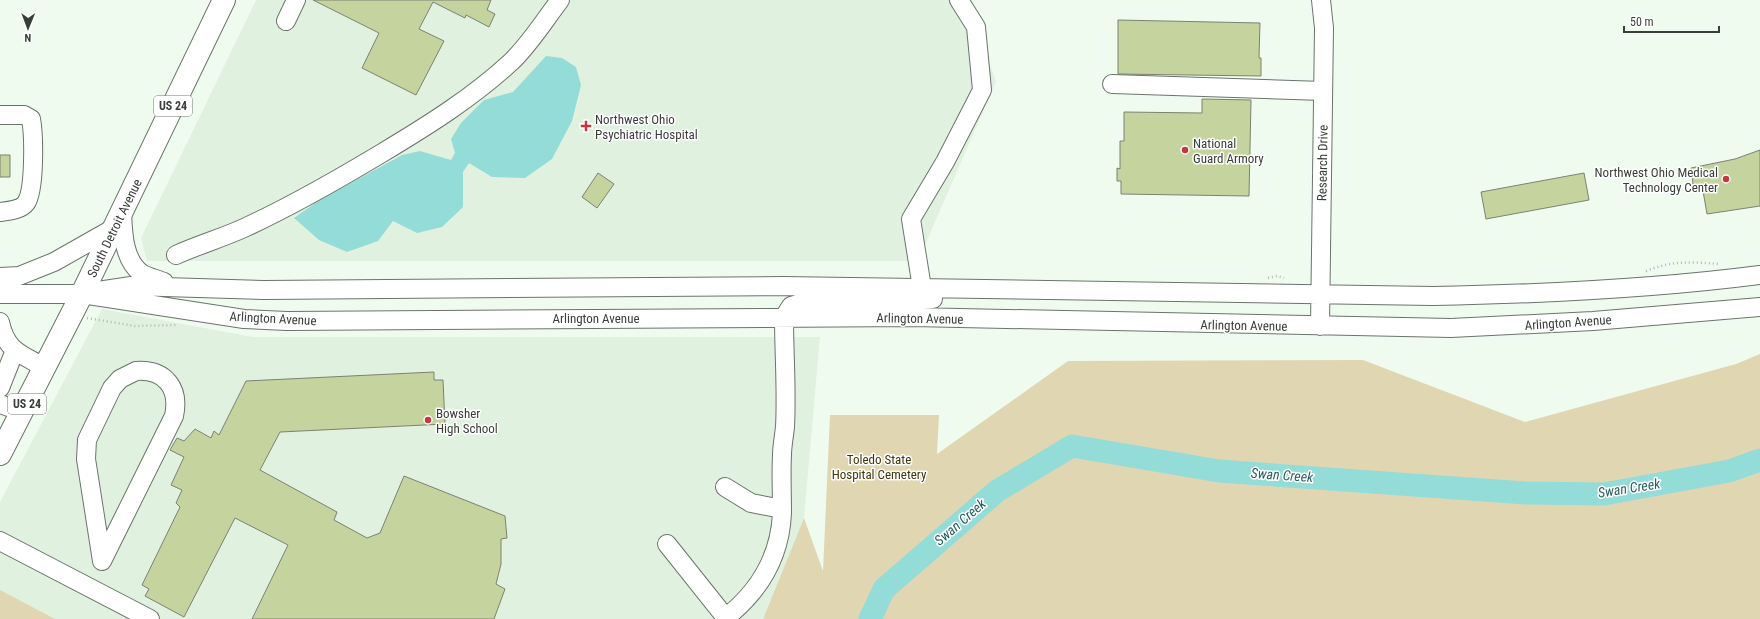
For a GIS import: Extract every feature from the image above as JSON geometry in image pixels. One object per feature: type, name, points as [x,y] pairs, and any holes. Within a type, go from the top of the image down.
[{"type":"main road","name":"South Detroit Avenue","points":[[0,454],[23,412],[44,367],[82,294],[224,0]]},
{"type":"street","points":[[286,21],[296,0]]},
{"type":"street","points":[[176,256],[242,229],[293,204],[368,162],[439,118],[484,85],[510,62],[522,50],[560,0]]},
{"type":"street","points":[[922,288],[911,219],[945,162],[982,90],[976,27],[959,0]]},
{"type":"street","name":"Research Drive","points":[[1320,326],[1324,28],[1321,0]]},
{"type":"street","points":[[1112,84],[1323,91]]},
{"type":"street","points":[[0,115],[24,115],[31,119],[33,159],[30,195],[26,204],[13,211],[0,212]]},
{"type":"street","points":[[0,277],[19,276],[54,262],[118,220],[127,253],[133,264],[141,273],[178,287]]},
{"type":"street","name":"Arlington Avenue","points":[[82,294],[131,286],[264,290],[775,286],[1433,296],[1519,295],[1760,276]]},
{"type":"street","points":[[667,544],[725,618],[741,606],[751,595],[766,571],[778,542],[782,509],[782,454],[785,426],[784,318],[791,306],[807,301],[873,302],[961,298],[1050,301],[1143,291]]},
{"type":"street","name":"Arlington Avenue","points":[[0,294],[82,294],[244,319],[287,321],[913,317],[1451,328],[1599,320],[1760,306]]},
{"type":"street","points":[[0,322],[2,332],[8,345],[44,367]]},
{"type":"street","points":[[1,381],[8,345]]},
{"type":"street","points":[[87,586],[102,561],[174,416],[176,408],[174,392],[161,375],[153,372],[136,371],[120,379],[106,397],[87,440],[86,460],[102,561]]},
{"type":"street","points":[[0,404],[23,412]]},
{"type":"street","points":[[725,487],[751,503],[782,509]]},
{"type":"street","points":[[0,541],[150,619]]},
{"type":"path","points":[[1641,273],[1664,264],[1681,262],[1721,264]]},
{"type":"shaded area","name":"Northwest Ohio Psychiatric Hospital","points":[[256,0],[968,0],[996,82],[918,261],[147,261],[141,238]]},
{"type":"shaded area","name":"Bowsher High School","points":[[102,309],[253,337],[820,337],[804,518],[763,619],[0,619],[0,502]]},
{"type":"green space","name":"Toledo State Hospital Cemetery","points":[[1760,354],[1760,619],[763,619],[804,518],[823,571],[830,415],[939,415],[937,454],[1068,361],[1363,360],[1525,422],[1736,364]]},
{"type":"green space","points":[[0,590],[55,619],[0,619]]},
{"type":"water","points":[[546,56],[562,58],[576,67],[581,85],[572,121],[552,159],[525,178],[492,177],[469,163],[463,172],[463,207],[442,227],[417,233],[393,221],[378,241],[347,252],[319,240],[294,218],[318,201],[402,155],[420,151],[451,160],[455,153],[451,139],[461,123],[484,100],[513,92]]},
{"type":"building","points":[[313,0],[491,0],[487,10],[495,14],[489,27],[466,15],[465,18],[433,2],[419,29],[444,41],[416,95],[362,68],[379,33]]},
{"type":"building","points":[[1118,20],[1260,23],[1259,58],[1261,58],[1261,76],[1118,74]]},
{"type":"building","name":"National Guard Armory","points":[[1202,99],[1251,100],[1249,196],[1121,194],[1121,181],[1117,181],[1117,168],[1120,169],[1120,141],[1124,141],[1124,112],[1202,113]]},
{"type":"building","name":"Northwest Ohio Medical Technology Center","points":[[1760,150],[1760,206],[1707,214],[1703,191],[1694,192],[1691,168],[1735,159]]},
{"type":"building","points":[[0,155],[10,155],[10,177],[0,177]]},
{"type":"building","points":[[598,173],[614,184],[597,208],[582,197]]},
{"type":"building","points":[[1584,173],[1589,200],[1486,219],[1481,192]]},
{"type":"building","points":[[434,372],[434,380],[443,380],[445,424],[280,432],[260,470],[337,512],[334,520],[367,538],[380,533],[404,476],[505,516],[507,538],[501,539],[501,564],[496,584],[505,589],[494,619],[252,619],[288,545],[235,518],[184,617],[145,596],[149,589],[142,585],[180,507],[176,503],[182,490],[171,485],[184,457],[170,450],[177,438],[184,441],[195,429],[211,438],[214,431],[219,435],[246,381]]},
{"type":"waterway","name":"Swan Creek","points":[[870,619],[884,589],[997,491],[1072,446],[1219,471],[1526,493],[1604,494],[1729,471],[1760,460]]},
{"type":"place","name":"Northwest Ohio Psychiatric Hospital","points":[[586,126]]},
{"type":"place","name":"National Guard Armory","points":[[1185,150]]},
{"type":"place","name":"Northwest Ohio Medical Technology Center","points":[[1726,179]]},
{"type":"place","name":"Bowsher High School","points":[[428,420]]}]
